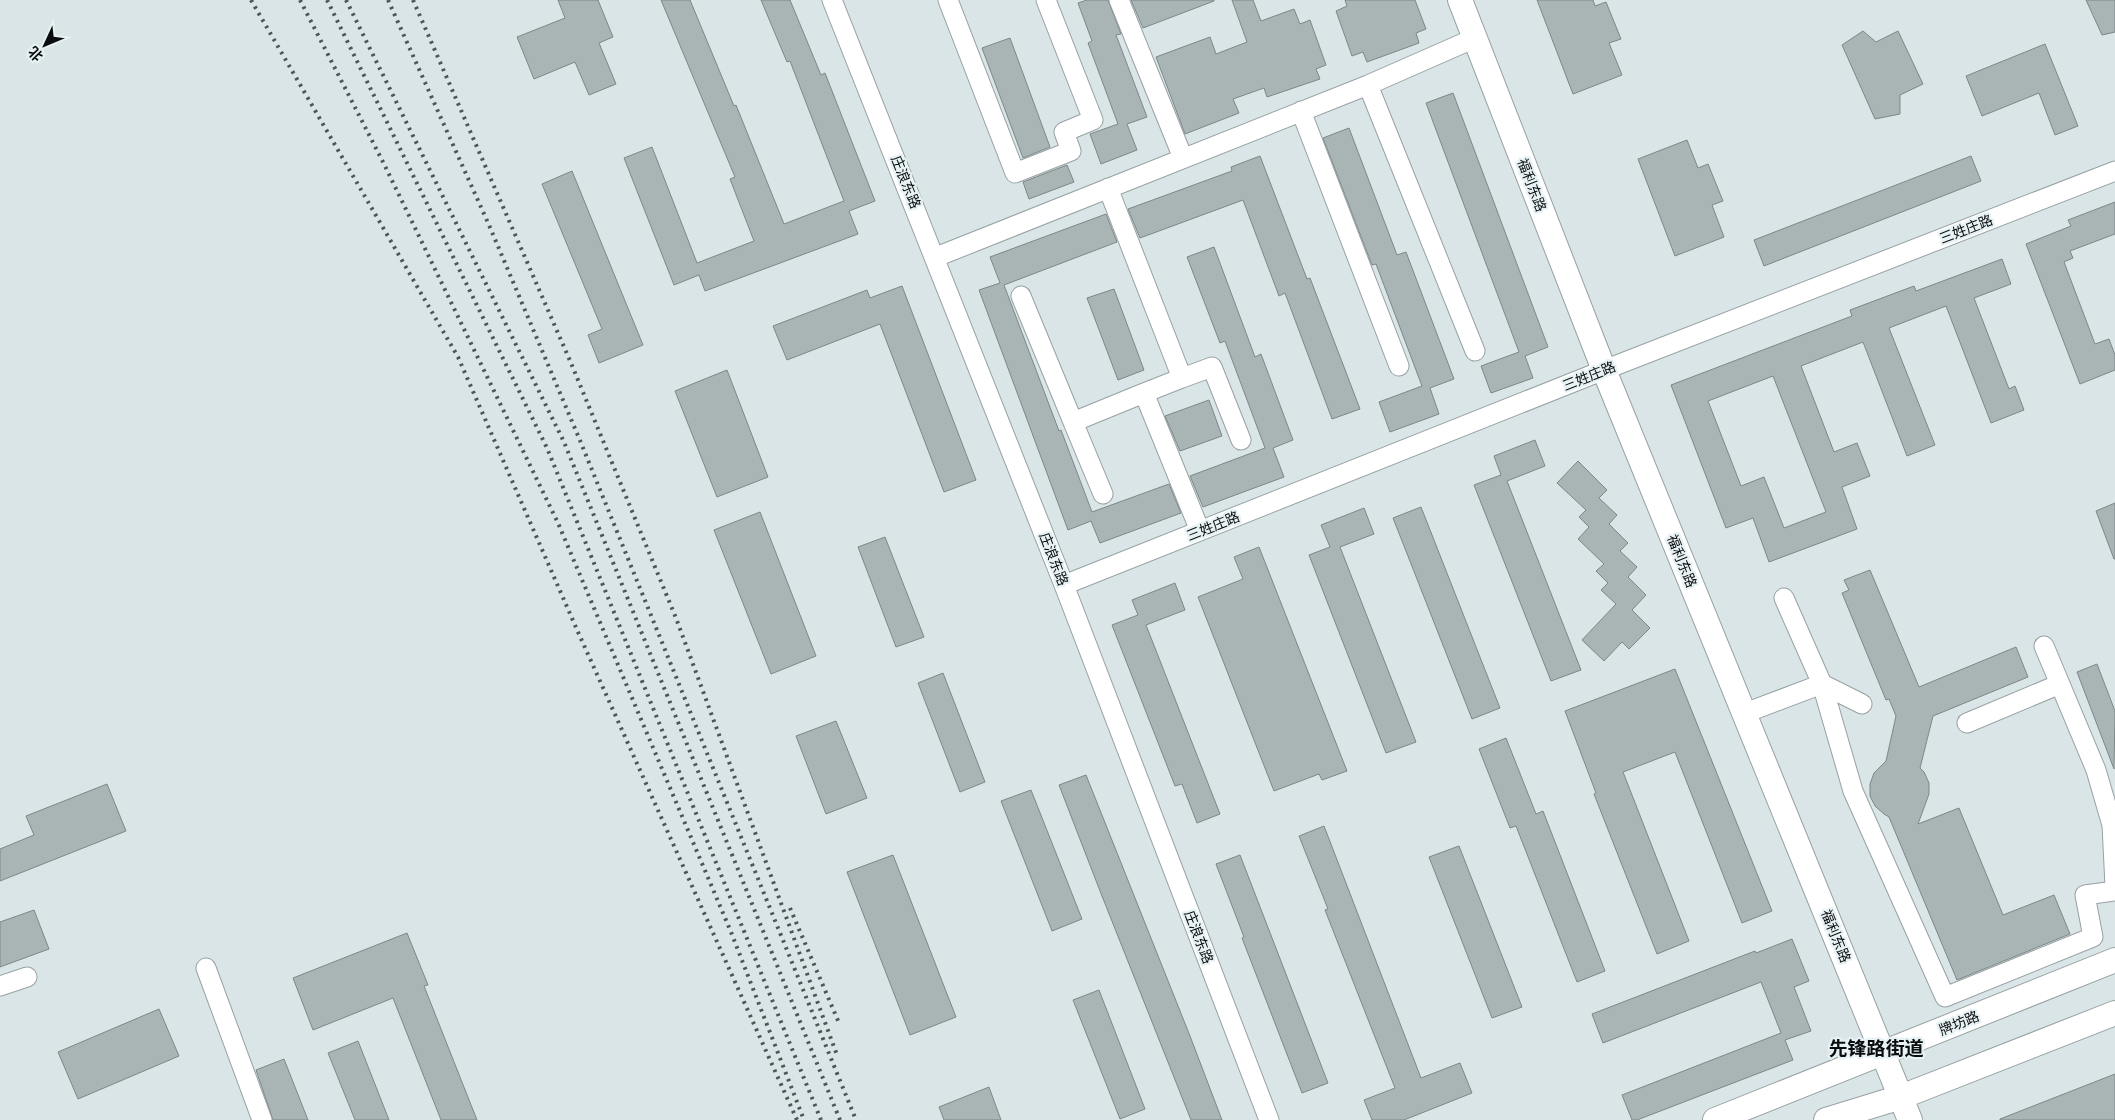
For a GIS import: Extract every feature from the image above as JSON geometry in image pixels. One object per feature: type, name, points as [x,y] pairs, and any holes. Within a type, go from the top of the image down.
[{"type":"main road","name":"福利东路","points":[[1460,0],[1604,370],[1910,1120]]},
{"type":"main road","name":"牌坊路","points":[[1715,1119],[2115,960]]},
{"type":"main road","points":[[1826,1120],[1901,1097],[2115,1013]]},
{"type":"street","name":"庄浪东路","points":[[832,0],[936,257],[1064,585],[1269,1120]]},
{"type":"street","points":[[948,0],[1015,173],[1071,151],[1064,132],[1093,120],[1046,0]]},
{"type":"street","points":[[1119,0],[1183,158]]},
{"type":"street","points":[[936,257],[1368,84],[1475,38]]},
{"type":"street","points":[[1368,84],[1475,351]]},
{"type":"street","points":[[1301,111],[1399,366]]},
{"type":"street","name":"三姓庄路","points":[[1064,585],[1604,370],[2115,171]]},
{"type":"street","points":[[1108,188],[1182,378]]},
{"type":"street","points":[[1021,296],[1103,494]]},
{"type":"street","points":[[1073,422],[1212,367],[1241,440]]},
{"type":"street","points":[[1144,393],[1200,531]]},
{"type":"street","points":[[1784,598],[1822,684],[1853,791],[1945,997],[2093,937],[2085,895],[2115,891]]},
{"type":"street","points":[[2044,646],[2096,770],[2112,826],[2115,886]]},
{"type":"street","points":[[1745,713],[1822,684],[1862,704]]},
{"type":"street","points":[[1966,723],[2060,684]]},
{"type":"street","points":[[206,968],[262,1120]]},
{"type":"street","points":[[0,986],[27,977]]},
{"type":"building","points":[[558,0],[598,0],[613,37],[599,43],[616,84],[589,95],[575,62],[534,79],[517,37],[565,18]]},
{"type":"building","points":[[661,0],[690,0],[734,106],[736,105],[784,224],[844,201],[790,61],[787,62],[761,0],[790,0],[821,75],[825,73],[875,201],[849,211],[858,234],[705,291],[699,275],[674,285],[624,158],[652,147],[697,263],[754,241],[730,179],[735,177]]},
{"type":"building","points":[[1087,0],[1108,0],[1121,34],[1116,35],[1147,117],[1127,124],[1137,150],[1101,164],[1090,134],[1118,124],[1088,43],[1092,41],[1078,3]]},
{"type":"building","points":[[1131,0],[1214,0],[1214,1],[1143,28]]},
{"type":"building","points":[[1232,0],[1253,0],[1261,21],[1294,9],[1300,24],[1310,20],[1326,65],[1316,69],[1320,79],[1267,97],[1264,88],[1233,99],[1239,113],[1185,134],[1156,57],[1210,37],[1216,54],[1247,42]]},
{"type":"building","points":[[1345,0],[1415,0],[1426,29],[1416,33],[1419,43],[1367,62],[1363,52],[1352,56],[1336,11],[1347,6]]},
{"type":"building","points":[[1537,0],[1593,0],[1595,6],[1606,2],[1621,39],[1609,43],[1622,75],[1573,94]]},
{"type":"building","points":[[2086,0],[2115,0],[2115,32],[2102,35]]},
{"type":"building","points":[[1863,31],[1876,42],[1898,31],[1923,84],[1900,95],[1900,114],[1875,119],[1842,45]]},
{"type":"building","points":[[1010,38],[1050,147],[1023,158],[982,48]]},
{"type":"building","points":[[2045,44],[2078,126],[2055,135],[2039,93],[1982,116],[1966,76]]},
{"type":"building","points":[[1453,93],[1548,347],[1525,356],[1533,378],[1491,393],[1481,366],[1519,352],[1426,103]]},
{"type":"building","points":[[1349,128],[1397,255],[1406,252],[1454,379],[1430,388],[1439,414],[1390,432],[1379,402],[1422,386],[1376,264],[1372,265],[1323,138]]},
{"type":"building","points":[[1687,140],[1698,168],[1708,164],[1723,201],[1712,205],[1724,237],[1675,256],[1638,159]]},
{"type":"building","points":[[1260,156],[1307,279],[1310,278],[1360,409],[1332,419],[1285,293],[1279,296],[1243,200],[1140,238],[1128,209],[1232,171],[1231,167]]},
{"type":"building","points":[[1971,156],[1981,181],[1764,266],[1754,240]]},
{"type":"building","points":[[1067,165],[1074,182],[1029,199],[1023,182]]},
{"type":"building","points":[[572,171],[643,345],[599,363],[588,335],[602,329],[542,184]]},
{"type":"building","points":[[2115,202],[2115,234],[2070,251],[2073,258],[2064,262],[2095,344],[2109,339],[2115,355],[2115,370],[2080,384],[2026,244],[2071,226],[2068,220]]},
{"type":"building","points":[[1106,214],[1117,242],[1004,285],[1092,512],[1169,484],[1181,513],[1100,543],[1091,521],[1068,530],[979,290],[1000,283],[990,257]]},
{"type":"building","points":[[1214,247],[1255,357],[1261,354],[1293,440],[1273,448],[1284,477],[1203,507],[1190,476],[1265,448],[1225,341],[1220,343],[1187,257]]},
{"type":"building","points":[[2002,259],[2011,284],[1974,298],[2009,389],[2015,386],[2024,410],[1991,423],[1946,306],[1889,328],[1935,445],[1907,456],[1863,342],[1801,366],[1834,452],[1857,443],[1870,476],[1842,487],[1857,529],[1769,562],[1753,518],[1726,528],[1671,385],[1852,316],[1850,310],[1914,286],[1916,291]],"holes":[[[1773,376],[1826,512],[1784,528],[1764,477],[1741,486],[1708,401]]]},
{"type":"building","points":[[902,286],[976,480],[944,492],[880,324],[787,360],[773,326],[867,290],[870,298]]},
{"type":"building","points":[[1114,289],[1144,370],[1118,380],[1087,298]]},
{"type":"building","points":[[727,370],[768,477],[717,497],[675,391]]},
{"type":"building","points":[[1209,400],[1222,436],[1180,451],[1165,416]]},
{"type":"building","points":[[1535,440],[1545,466],[1507,481],[1581,670],[1551,681],[1474,485],[1501,475],[1494,456]]},
{"type":"building","points":[[1578,461],[1607,490],[1599,498],[1617,515],[1609,524],[1628,543],[1620,551],[1637,567],[1628,577],[1646,595],[1632,610],[1650,628],[1629,649],[1622,642],[1604,661],[1582,640],[1616,604],[1601,590],[1608,583],[1596,571],[1604,564],[1578,539],[1589,527],[1579,517],[1586,510],[1557,483]]},
{"type":"building","points":[[2115,503],[2115,559],[2114,559],[2096,511]]},
{"type":"building","points":[[1421,507],[1500,708],[1472,719],[1393,518]]},
{"type":"building","points":[[1364,508],[1374,534],[1340,547],[1416,742],[1386,753],[1309,555],[1330,547],[1321,525]]},
{"type":"building","points":[[760,512],[816,656],[771,674],[714,530]]},
{"type":"building","points":[[885,537],[924,637],[896,647],[858,547]]},
{"type":"building","points":[[1259,547],[1347,771],[1322,780],[1319,774],[1274,791],[1198,597],[1243,579],[1234,557]]},
{"type":"building","points":[[1870,570],[1919,687],[2016,647],[2028,677],[1933,716],[1920,768],[1929,783],[1929,794],[1918,824],[1959,808],[2003,915],[2054,895],[2070,934],[1957,980],[1889,817],[1875,806],[1870,796],[1870,784],[1874,773],[1886,761],[1896,716],[1889,699],[1886,700],[1842,593],[1849,590],[1844,580]]},
{"type":"building","points":[[1175,583],[1185,610],[1146,625],[1220,814],[1197,823],[1182,784],[1175,786],[1112,625],[1138,615],[1132,600]]},
{"type":"building","points":[[2097,664],[2115,711],[2114,769],[2077,672]]},
{"type":"building","points":[[1675,669],[1772,911],[1742,923],[1675,752],[1623,772],[1689,941],[1657,954],[1594,794],[1596,793],[1565,711]]},
{"type":"building","points":[[943,673],[985,782],[960,792],[918,683]]},
{"type":"building","points":[[836,721],[867,798],[826,814],[796,736]]},
{"type":"building","points":[[1506,738],[1536,814],[1543,811],[1605,971],[1577,982],[1516,826],[1510,828],[1479,749]]},
{"type":"building","points":[[1086,775],[1222,1120],[1191,1120],[1100,891],[1059,785]]},
{"type":"building","points":[[107,784],[126,831],[0,881],[0,849],[34,835],[26,816]]},
{"type":"building","points":[[1031,790],[1082,919],[1052,931],[1001,801]]},
{"type":"building","points":[[1324,826],[1421,1078],[1460,1063],[1472,1093],[1404,1120],[1372,1120],[1364,1100],[1395,1088],[1325,910],[1328,909],[1299,836]]},
{"type":"building","points":[[1459,846],[1522,1007],[1492,1018],[1429,857]]},
{"type":"building","points":[[893,855],[956,1017],[910,1035],[847,872]]},
{"type":"building","points":[[1240,855],[1328,1083],[1302,1093],[1242,938],[1244,937],[1216,864]]},
{"type":"building","points":[[34,910],[49,949],[0,967],[0,922]]},
{"type":"building","points":[[407,933],[428,985],[424,986],[477,1120],[441,1120],[393,998],[313,1030],[293,978]]},
{"type":"building","points":[[1792,939],[1809,981],[1794,987],[1811,1031],[1785,1040],[1793,1060],[1637,1120],[1632,1120],[1622,1095],[1781,1033],[1761,982],[1603,1043],[1592,1014],[1755,951],[1756,953]]},
{"type":"building","points":[[1099,990],[1145,1109],[1120,1119],[1073,1000]]},
{"type":"building","points":[[159,1009],[179,1056],[78,1099],[58,1052]]},
{"type":"building","points":[[358,1041],[389,1120],[355,1120],[328,1053]]},
{"type":"building","points":[[284,1059],[308,1120],[273,1120],[256,1070]]},
{"type":"building","points":[[2115,1074],[2115,1120],[2000,1120],[2000,1119]]},
{"type":"building","points":[[989,1087],[1001,1120],[944,1120],[939,1107]]},
{"type":"railway","points":[[251,0],[458,357],[578,632],[797,1120]]},
{"type":"railway","points":[[300,0],[384,164],[558,523],[731,932],[804,1120]]},
{"type":"railway","points":[[327,0],[547,448],[821,1120]]},
{"type":"railway","points":[[346,0],[564,442],[840,1120]]},
{"type":"railway","points":[[388,0],[489,225],[579,438],[856,1120]]},
{"type":"railway","points":[[413,0],[571,363],[676,618],[837,1055]]},
{"type":"railway","points":[[790,908],[839,1023]]},
{"type":"district","name":"先锋路街道","points":[[1876,1048]]}]
